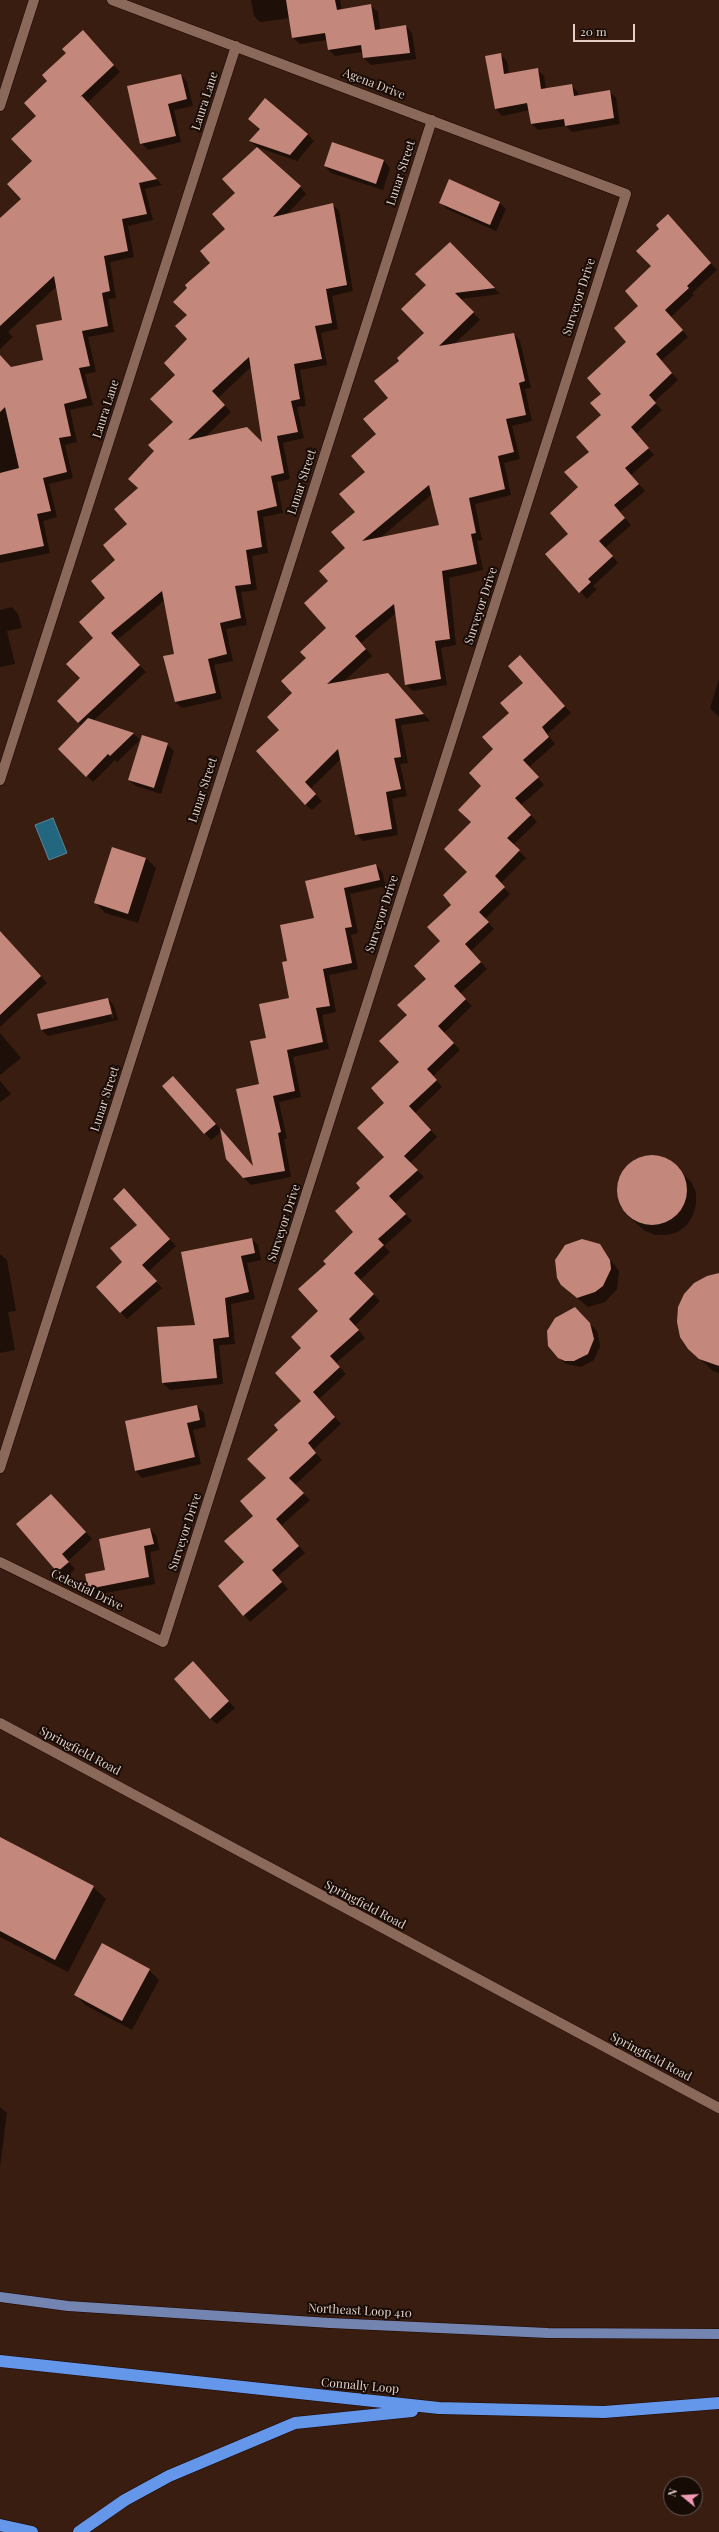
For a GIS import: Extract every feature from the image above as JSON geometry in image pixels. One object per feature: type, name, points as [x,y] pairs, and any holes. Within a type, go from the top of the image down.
[{"type":"highway","name":"Connally Loop","points":[[0,2361],[439,2408],[604,2412],[719,2403]]},
{"type":"highway","points":[[78,2532],[125,2500],[169,2476],[295,2423],[439,2408]]},
{"type":"highway","points":[[0,2525],[32,2532]]},
{"type":"main road","name":"Northeast Loop 410","points":[[0,2297],[68,2306],[337,2324],[548,2333],[719,2334]]},
{"type":"street","points":[[0,106],[34,0]]},
{"type":"street","name":"Agena Drive","points":[[112,0],[626,194]]},
{"type":"street","name":"Laura Lane","points":[[0,780],[236,46]]},
{"type":"street","name":"Lunar Street","points":[[0,1468],[432,120]]},
{"type":"street","name":"Surveyor Drive","points":[[163,1642],[626,194]]},
{"type":"street","name":"Celestial Drive","points":[[0,1562],[163,1642]]},
{"type":"street","name":"Springfield Road","points":[[0,1723],[719,2108]]},
{"type":"water","points":[[53,818],[67,853],[49,860],[35,825]]},
{"type":"building","points":[[286,0],[335,0],[337,10],[371,4],[375,30],[406,25],[410,53],[363,58],[361,45],[328,50],[325,33],[292,38]]},
{"type":"building","points":[[83,30],[114,65],[80,97],[82,96],[157,179],[139,183],[147,214],[122,219],[128,251],[104,256],[110,291],[102,293],[108,326],[82,331],[90,366],[79,368],[87,398],[64,404],[71,436],[59,438],[67,472],[43,478],[51,511],[37,514],[44,546],[0,555],[0,473],[19,468],[5,407],[0,412],[0,355],[11,367],[43,360],[36,325],[62,320],[54,276],[0,326],[0,218],[21,199],[7,184],[32,161],[11,139],[36,116],[24,103],[47,81],[42,75],[66,53],[62,49]]},
{"type":"building","points":[[501,53],[504,74],[538,68],[541,89],[572,84],[574,96],[610,90],[614,118],[565,126],[564,119],[531,124],[527,103],[495,109],[485,56]]},
{"type":"building","points":[[181,74],[187,99],[168,104],[176,136],[140,144],[127,86]]},
{"type":"building","points":[[265,98],[308,134],[290,155],[249,141],[260,129],[248,119]]},
{"type":"building","points":[[332,142],[384,160],[376,184],[324,166]]},
{"type":"building","points":[[257,147],[301,186],[273,217],[333,203],[347,285],[326,289],[332,323],[315,326],[322,359],[294,364],[300,399],[291,401],[298,432],[277,436],[284,473],[271,476],[277,506],[257,511],[262,547],[246,550],[251,584],[235,586],[241,618],[220,623],[227,654],[208,659],[216,693],[175,702],[163,656],[174,654],[162,591],[111,633],[140,665],[78,723],[57,701],[80,678],[66,664],[93,638],[79,622],[105,598],[91,581],[115,560],[103,545],[127,524],[114,509],[138,488],[128,479],[154,451],[148,445],[173,422],[150,399],[175,375],[164,363],[187,339],[175,326],[187,315],[173,302],[187,288],[185,285],[210,263],[200,251],[225,229],[212,214],[235,193],[222,179]],"holes":[[[249,357],[262,442],[247,427],[188,440],[225,405],[212,391]]]},
{"type":"building","points":[[449,179],[500,202],[490,225],[439,203]]},
{"type":"building","points":[[668,214],[711,263],[687,286],[689,288],[665,310],[683,330],[656,354],[672,373],[649,395],[656,403],[631,427],[649,448],[625,468],[639,484],[614,505],[625,518],[599,541],[613,556],[588,579],[591,582],[579,593],[545,554],[568,534],[550,513],[578,487],[564,472],[589,452],[576,437],[601,415],[590,403],[601,394],[587,378],[626,342],[614,328],[638,306],[625,291],[651,266],[636,251],[659,229],[656,225]]},
{"type":"building","points":[[450,242],[495,288],[455,293],[474,312],[439,346],[514,333],[525,381],[519,383],[526,415],[506,419],[514,452],[498,456],[505,489],[469,498],[476,533],[471,534],[477,564],[442,571],[450,639],[435,641],[441,679],[405,685],[394,604],[355,636],[366,649],[327,684],[388,673],[424,714],[395,719],[401,757],[394,758],[401,789],[386,792],[392,829],[355,835],[338,749],[305,782],[316,794],[305,805],[256,751],[279,730],[267,717],[292,693],[281,681],[306,658],[300,652],[326,628],[304,603],[328,581],[319,571],[345,548],[331,532],[355,512],[339,494],[365,472],[351,456],[376,434],[363,419],[388,398],[374,381],[399,361],[397,358],[424,333],[401,309],[426,285],[415,274]],"holes":[[[429,485],[439,525],[362,541]]]},
{"type":"building","points":[[520,655],[565,706],[542,727],[549,737],[523,760],[539,777],[515,798],[531,815],[507,838],[520,850],[495,876],[505,887],[479,912],[489,922],[465,944],[481,962],[454,986],[466,999],[438,1026],[454,1043],[427,1069],[437,1080],[409,1106],[431,1130],[404,1156],[418,1170],[389,1196],[406,1214],[378,1239],[384,1245],[354,1273],[374,1294],[349,1319],[359,1330],[330,1356],[340,1367],[313,1392],[335,1417],[308,1443],[316,1453],[289,1478],[304,1493],[276,1519],[299,1546],[272,1570],[282,1582],[243,1616],[218,1586],[244,1562],[224,1541],[253,1516],[240,1501],[266,1478],[247,1459],[278,1430],[274,1425],[301,1401],[275,1373],[301,1348],[291,1337],[318,1311],[298,1289],[326,1264],[323,1261],[353,1232],[335,1211],[360,1188],[356,1183],[384,1157],[357,1128],[384,1103],[371,1088],[399,1062],[379,1041],[407,1015],[397,1005],[426,979],[414,966],[440,941],[427,927],[451,905],[443,895],[467,872],[444,849],[471,822],[458,810],[481,786],[469,773],[493,749],[482,737],[509,713],[500,703],[523,683],[508,666]]},
{"type":"building","points":[[88,718],[134,733],[110,756],[108,754],[86,777],[58,749]]},
{"type":"building","points":[[142,735],[168,743],[154,788],[128,780]]},
{"type":"building","points":[[112,847],[146,858],[128,914],[94,903]]},
{"type":"building","points":[[376,864],[380,880],[344,888],[352,927],[345,928],[352,963],[323,969],[330,1006],[316,1008],[323,1042],[287,1050],[295,1091],[273,1096],[281,1132],[278,1133],[285,1171],[243,1178],[226,1159],[220,1128],[253,1166],[236,1089],[259,1084],[250,1041],[266,1038],[259,1004],[289,998],[282,962],[287,961],[280,925],[314,918],[305,881]]},
{"type":"building","points":[[0,931],[41,976],[0,1015]]},
{"type":"building","points":[[108,998],[112,1014],[41,1030],[37,1014]]},
{"type":"building","points":[[173,1076],[216,1124],[204,1134],[162,1086]]},
{"type":"building","points":[[645,1155],[659,1155],[672,1161],[681,1170],[685,1176],[687,1190],[685,1204],[677,1215],[666,1223],[659,1225],[645,1225],[638,1223],[627,1215],[619,1204],[617,1197],[617,1183],[619,1176],[627,1165],[638,1157]]},
{"type":"building","points":[[124,1188],[170,1239],[142,1265],[157,1281],[120,1313],[96,1287],[122,1262],[110,1248],[137,1225],[113,1199]]},
{"type":"building","points":[[252,1238],[255,1253],[241,1256],[249,1292],[225,1298],[229,1337],[213,1339],[217,1378],[162,1383],[157,1327],[195,1325],[181,1252]]},
{"type":"building","points":[[582,1239],[600,1244],[610,1260],[611,1269],[603,1286],[595,1292],[577,1298],[561,1285],[557,1278],[555,1260],[565,1245]]},
{"type":"building","points":[[719,1273],[719,1366],[699,1359],[688,1349],[680,1337],[677,1322],[678,1307],[684,1294],[694,1283],[707,1276]]},
{"type":"building","points":[[575,1307],[590,1323],[594,1339],[588,1354],[574,1361],[565,1361],[558,1358],[548,1346],[547,1331],[555,1318]]},
{"type":"building","points":[[197,1405],[200,1420],[187,1423],[195,1457],[135,1471],[125,1421]]},
{"type":"building","points":[[51,1494],[86,1532],[62,1554],[69,1562],[57,1572],[16,1524]]},
{"type":"building","points":[[150,1528],[154,1544],[144,1546],[149,1577],[88,1589],[85,1574],[105,1570],[99,1539]]},
{"type":"building","points":[[193,1661],[229,1701],[210,1719],[174,1679]]},
{"type":"building","points":[[0,1837],[94,1886],[55,1960],[0,1931]]},
{"type":"building","points":[[102,1943],[150,1969],[122,2021],[74,1995]]}]
